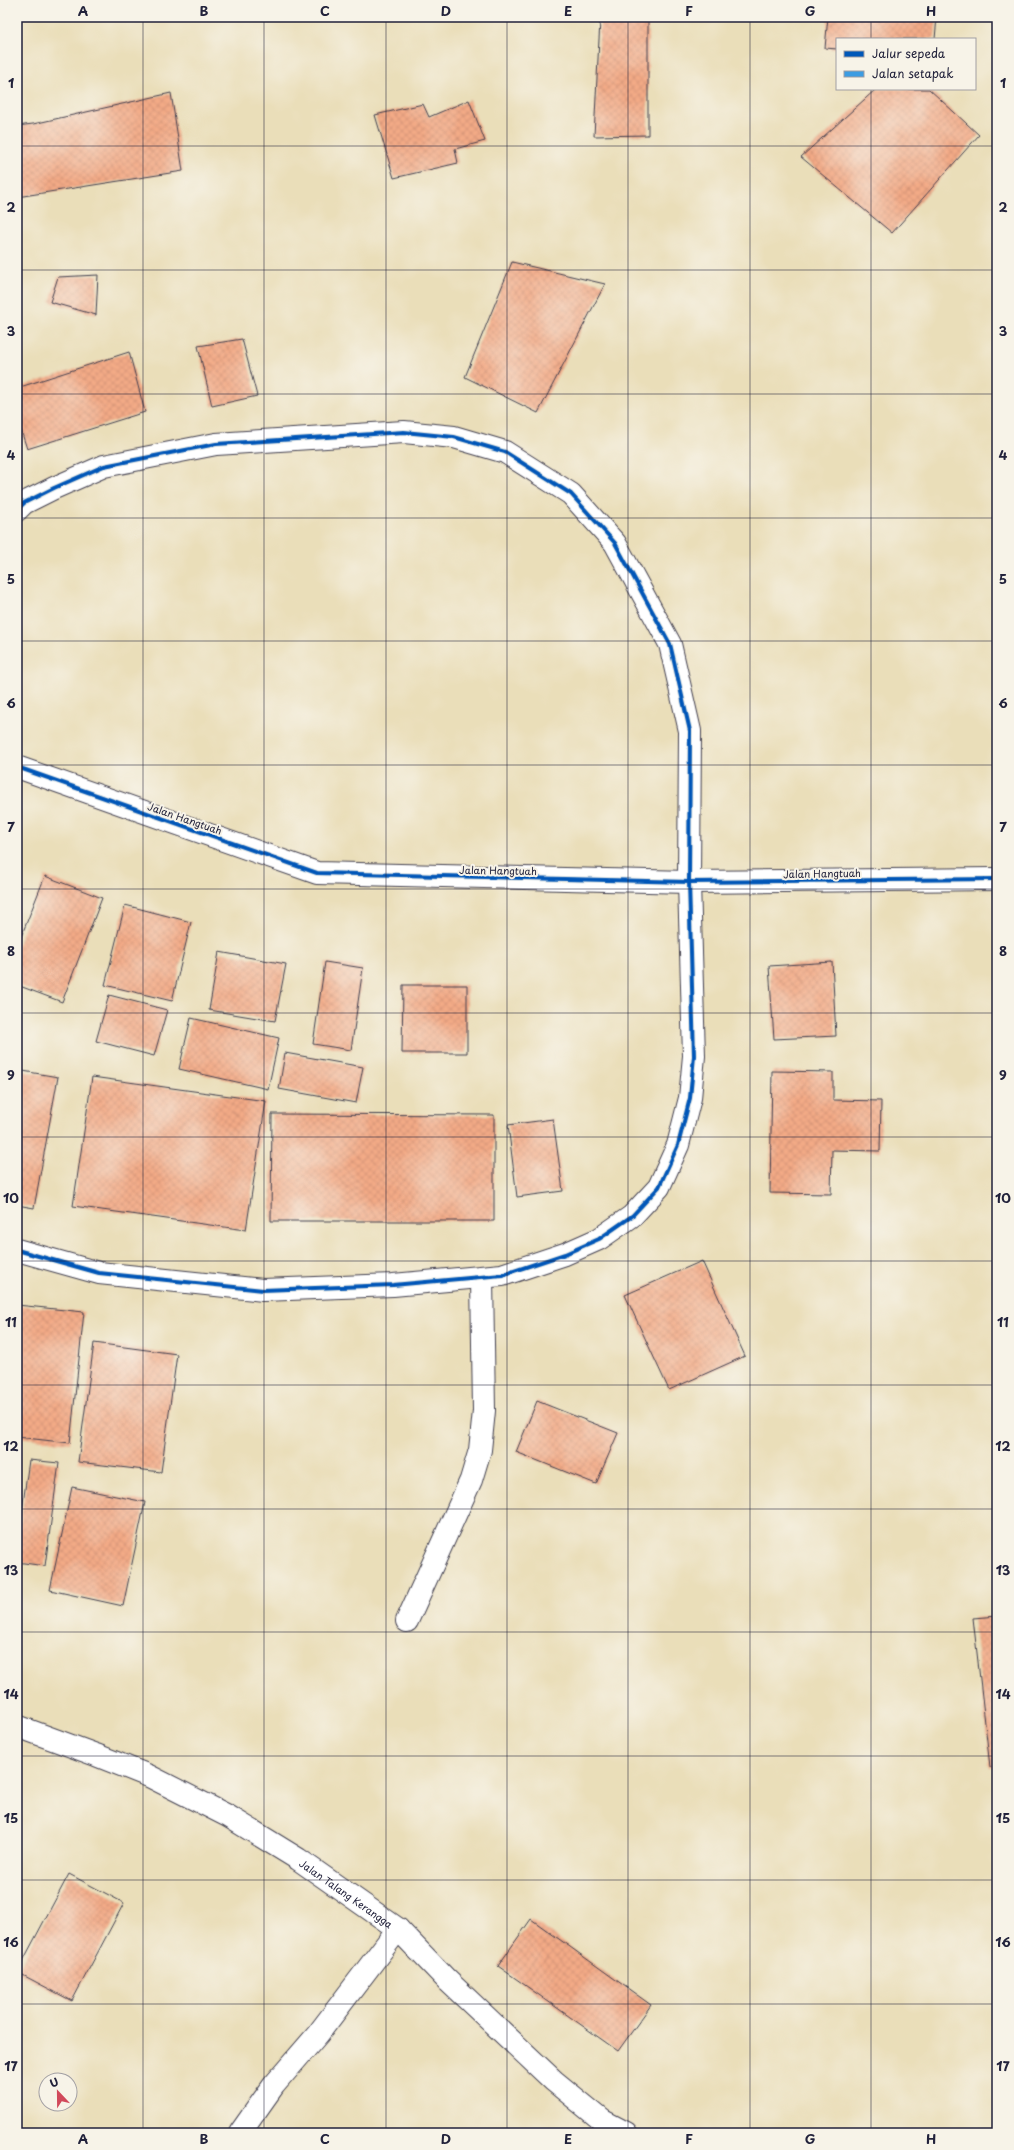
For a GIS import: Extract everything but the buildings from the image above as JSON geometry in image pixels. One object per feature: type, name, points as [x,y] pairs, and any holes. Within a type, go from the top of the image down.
[{"type":"street","points":[[17,1250],[99,1273],[264,1290],[393,1285],[502,1276],[565,1254],[599,1239],[632,1216],[659,1187],[678,1146],[690,1098],[694,1056],[689,882],[690,731],[670,644],[615,542],[571,494],[505,452],[454,438],[404,432],[216,444],[104,466],[19,502]]},
{"type":"street","name":"Jalan Hangtuah","points":[[17,767],[317,873],[689,882],[997,879]]},
{"type":"street","points":[[407,1621],[471,1480],[480,1450],[484,1411],[482,1277]]},
{"type":"street","name":"Jalan Talang Kerangga","points":[[17,1726],[142,1774],[228,1816],[298,1859],[398,1929],[447,1980],[554,2081],[602,2121],[626,2133]]},
{"type":"street","points":[[240,2133],[274,2085],[318,2034],[398,1929]]},
{"type":"marked path","points":[[17,492],[24,503]]},
{"type":"cycle path","points":[[17,510],[24,503],[104,466],[216,444],[404,432],[454,437],[505,452],[571,494],[615,543],[670,644],[690,731],[689,882],[694,1056],[690,1098],[678,1145],[659,1187],[632,1216],[599,1239],[565,1254],[502,1275],[393,1285],[263,1290],[99,1273],[17,1250]]},
{"type":"cycle path","points":[[17,767],[317,873],[689,882],[997,879]]}]
